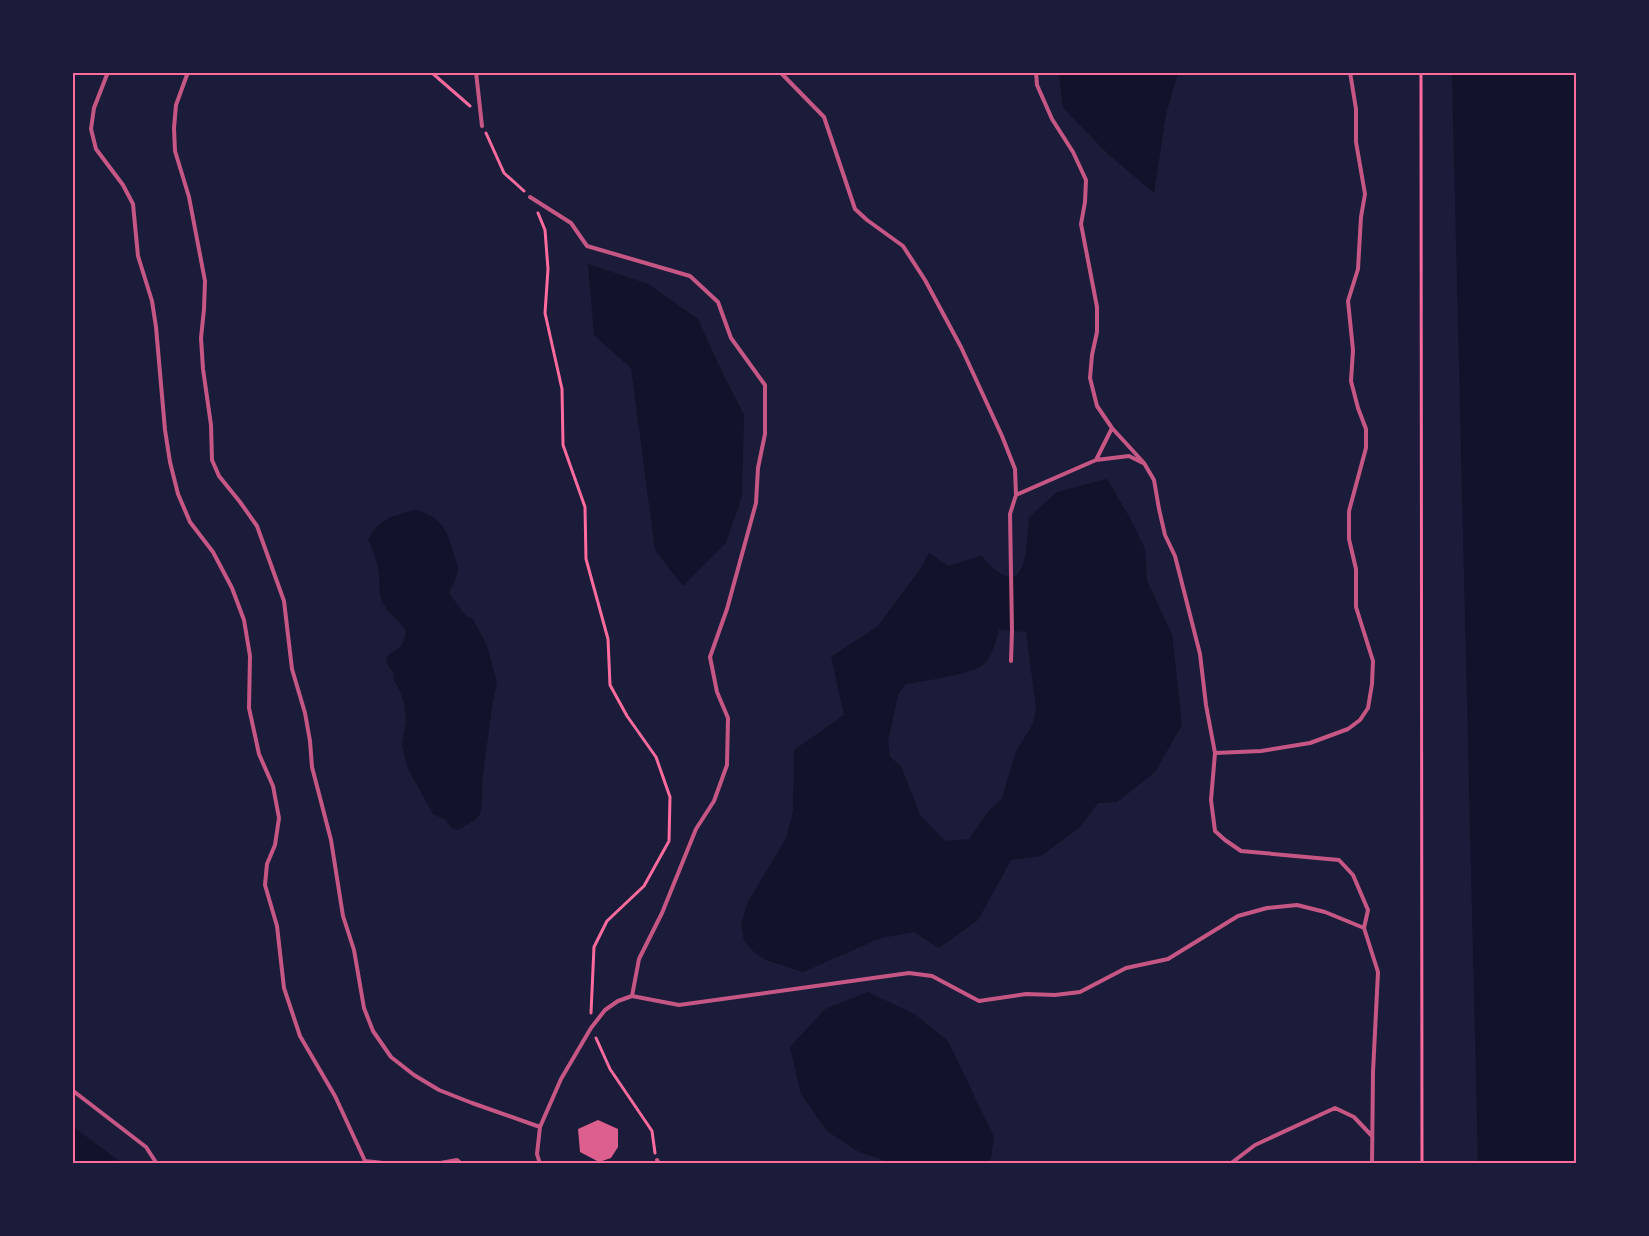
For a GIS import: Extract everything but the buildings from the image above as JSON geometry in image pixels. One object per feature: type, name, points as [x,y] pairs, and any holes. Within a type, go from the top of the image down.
[{"type":"lane","points":[[108,72],[94,108],[91,129],[96,149],[133,204],[138,256],[152,301],[156,327],[165,430],[170,462],[178,494],[190,522],[213,552],[232,588],[244,620],[250,656],[249,708],[259,754],[273,786],[279,818],[275,845],[267,864],[265,885],[277,926],[284,988],[300,1036],[335,1096],[363,1162],[392,1164]]},
{"type":"lane","points":[[188,72],[176,105],[174,151],[189,197],[205,281],[201,338],[203,369],[211,426],[212,460],[219,476],[257,526],[284,601],[292,669],[305,712],[312,766],[331,840],[343,916],[354,950],[364,1008],[373,1031],[391,1057],[414,1076],[447,1093],[540,1127]]},
{"type":"lane","points":[[476,72],[482,126]]},
{"type":"lane","points":[[780,72],[824,117],[855,209],[903,246],[926,280],[961,347],[1015,469],[1016,495],[1010,514],[1012,574],[1011,660]]},
{"type":"lane","points":[[1036,72],[1037,85],[1052,119],[1073,152],[1086,180],[1082,224],[1097,315],[1097,332],[1090,378],[1097,406],[1112,428],[1144,463],[1154,480],[1165,535],[1175,556],[1200,654],[1206,705],[1215,753],[1211,800],[1215,831],[1224,840],[1241,851],[1339,860],[1353,875],[1368,910],[1364,928],[1378,972],[1372,1164]]},
{"type":"lane","points":[[1215,753],[1261,751],[1310,743],[1348,729],[1360,720],[1368,708],[1373,661],[1356,607],[1356,569],[1349,538],[1349,511],[1366,448],[1366,429],[1351,382],[1353,350],[1348,302],[1358,269],[1361,217],[1365,194],[1356,142],[1356,109],[1350,72]]},
{"type":"lane","points":[[530,197],[571,223],[587,246],[690,276],[718,302],[731,338],[765,385],[765,434],[758,468],[756,503],[727,608],[710,657],[716,692],[728,718],[727,765],[714,801],[696,829],[662,913],[638,959],[632,996]]},
{"type":"lane","points":[[1096,460],[1112,428]]},
{"type":"lane","points":[[1016,495],[1096,460],[1129,456],[1144,463]]},
{"type":"lane","points":[[540,1164],[538,1154],[540,1127],[561,1079],[591,1028],[605,1010],[618,1001],[632,996],[679,1004],[909,973],[932,976],[979,1001],[1026,994],[1055,995],[1080,992],[1126,968],[1168,959],[1238,916],[1267,908],[1297,905],[1325,912],[1364,928]]},
{"type":"lane","points":[[72,1090],[146,1147],[157,1164]]},
{"type":"lane","points":[[1230,1164],[1255,1145],[1334,1108],[1354,1117],[1372,1136]]},
{"type":"lane","points":[[435,1164],[457,1160],[462,1164]]},
{"type":"path","points":[[431,72],[471,106],[504,173],[530,197],[545,230],[548,269],[545,313],[562,389],[564,445],[585,507],[586,559],[608,639],[610,685],[627,716],[656,757],[670,797],[668,841],[644,886],[607,921],[594,947],[591,1028],[610,1069],[652,1132],[658,1162]]},
{"type":"path","points":[[1421,72],[1422,1164]]},
{"type":"shaded area","points":[[1059,73],[1178,73],[1166,114],[1154,193],[1109,155],[1063,108]]},
{"type":"shaded area","points":[[1452,73],[1576,73],[1576,1163],[1478,1163]]},
{"type":"shaded area","points":[[588,264],[648,284],[698,319],[744,415],[742,496],[726,543],[683,586],[655,550],[631,368],[594,335]]},
{"type":"shaded area","points":[[1107,479],[1130,518],[1145,549],[1147,581],[1172,634],[1182,725],[1155,772],[1117,802],[1098,803],[1080,827],[1041,856],[1011,860],[978,920],[939,948],[914,932],[881,938],[803,972],[766,960],[754,952],[744,941],[741,924],[748,902],[786,838],[793,812],[794,750],[844,715],[831,657],[878,626],[921,568],[929,553],[948,566],[981,556],[996,571],[1007,577],[1016,575],[1021,569],[1025,558],[1029,517],[1057,492]],"holes":[[[999,630],[1026,632],[1036,708],[1033,724],[1016,751],[1002,798],[988,812],[969,839],[945,841],[920,815],[901,766],[890,757],[888,741],[898,695],[906,684],[971,671],[979,667],[990,656]]]},
{"type":"shaded area","points":[[415,510],[424,512],[437,520],[446,532],[458,568],[457,576],[449,593],[466,616],[473,619],[487,646],[497,683],[492,706],[482,783],[480,814],[475,820],[458,830],[451,828],[446,820],[433,814],[408,769],[402,745],[406,720],[404,704],[400,691],[393,679],[394,673],[388,666],[386,658],[402,645],[406,631],[382,601],[378,565],[368,540],[382,522],[393,516]]},
{"type":"shaded area","points":[[868,992],[916,1015],[948,1041],[994,1137],[991,1158],[987,1163],[892,1163],[859,1152],[827,1131],[801,1094],[790,1047],[825,1009]]},
{"type":"shaded area","points":[[72,1126],[122,1163],[73,1163]]}]
